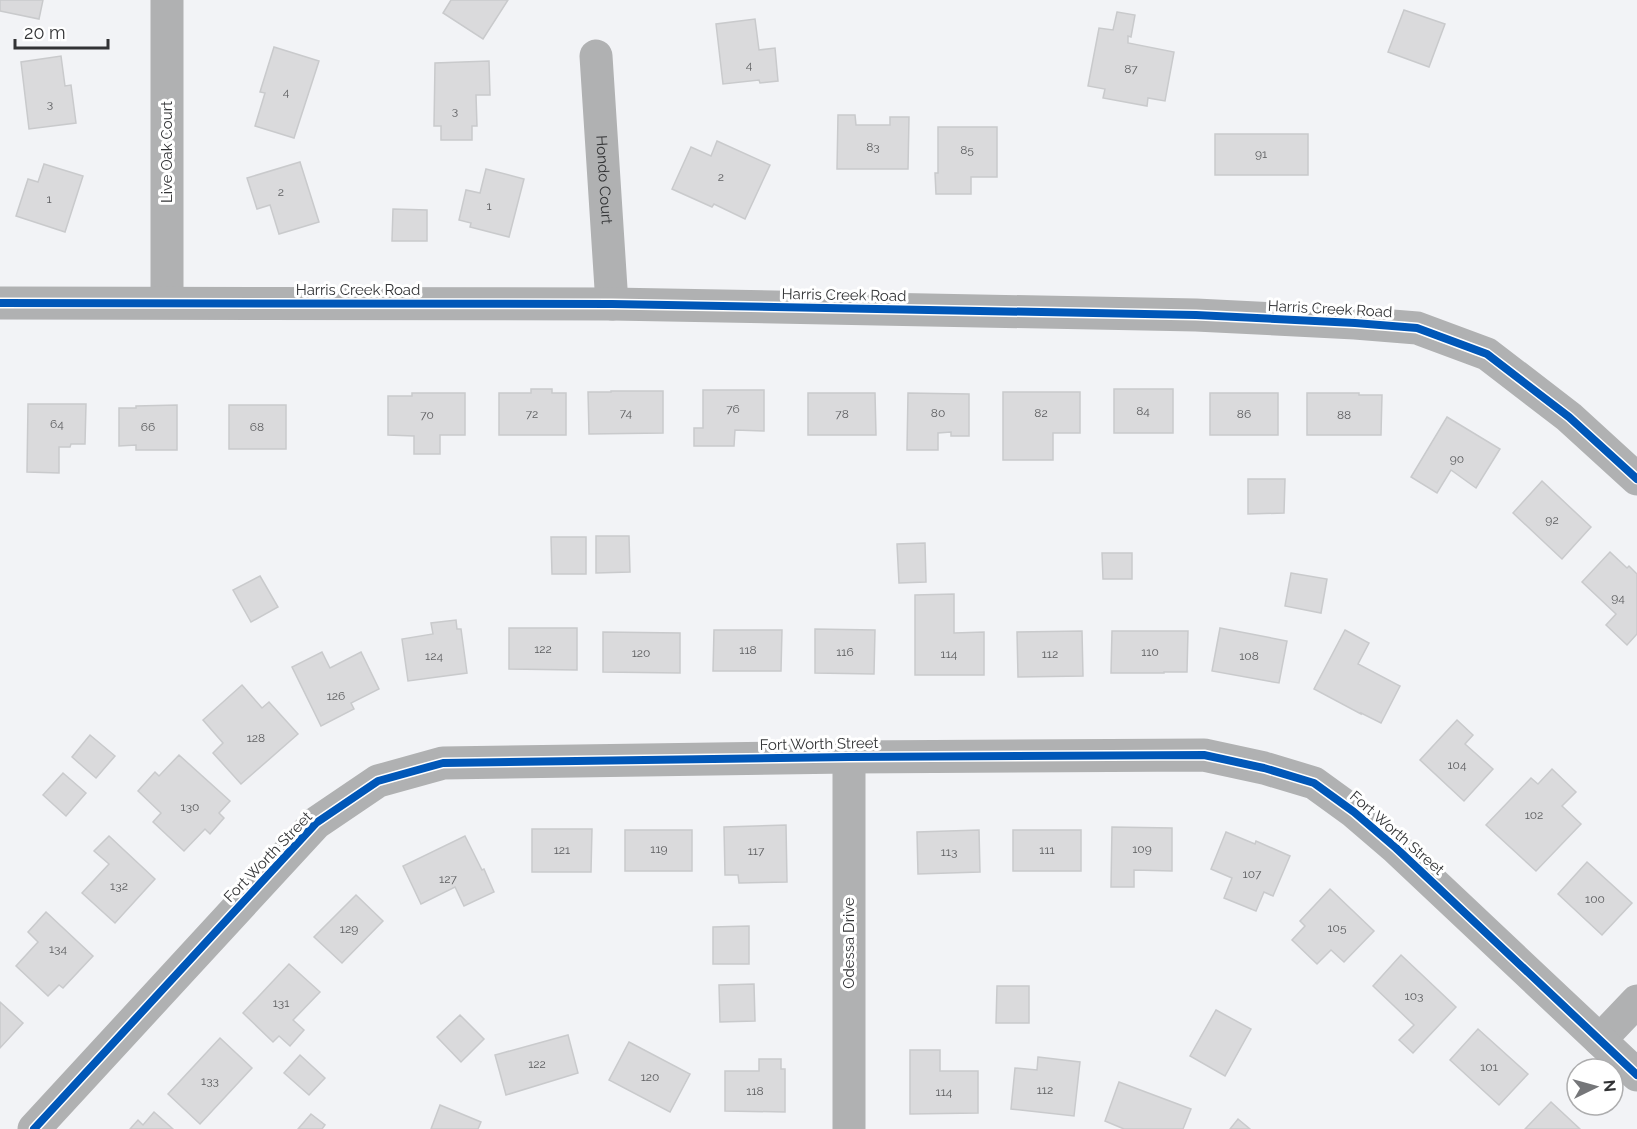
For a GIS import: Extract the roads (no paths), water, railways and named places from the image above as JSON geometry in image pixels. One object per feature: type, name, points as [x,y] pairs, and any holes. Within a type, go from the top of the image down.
[{"type":"street","name":"Live Oak Court","points":[[167,1],[167,302]]},
{"type":"street","name":"Hondo Court","points":[[596,56],[612,304]]},
{"type":"street","name":"Harris Creek Road","points":[[0,303],[612,304],[1196,315],[1355,322],[1417,328],[1487,354],[1569,417],[1637,479]]},
{"type":"street","name":"Fort Worth Street","points":[[34,1129],[316,824],[378,781],[443,763],[1204,755],[1264,768],[1314,783],[1354,812],[1396,848],[1637,1075]]},
{"type":"street","name":"Odessa Drive","points":[[849,757],[849,1129]]},
{"type":"street","points":[[1600,1040],[1637,1000]]}]
